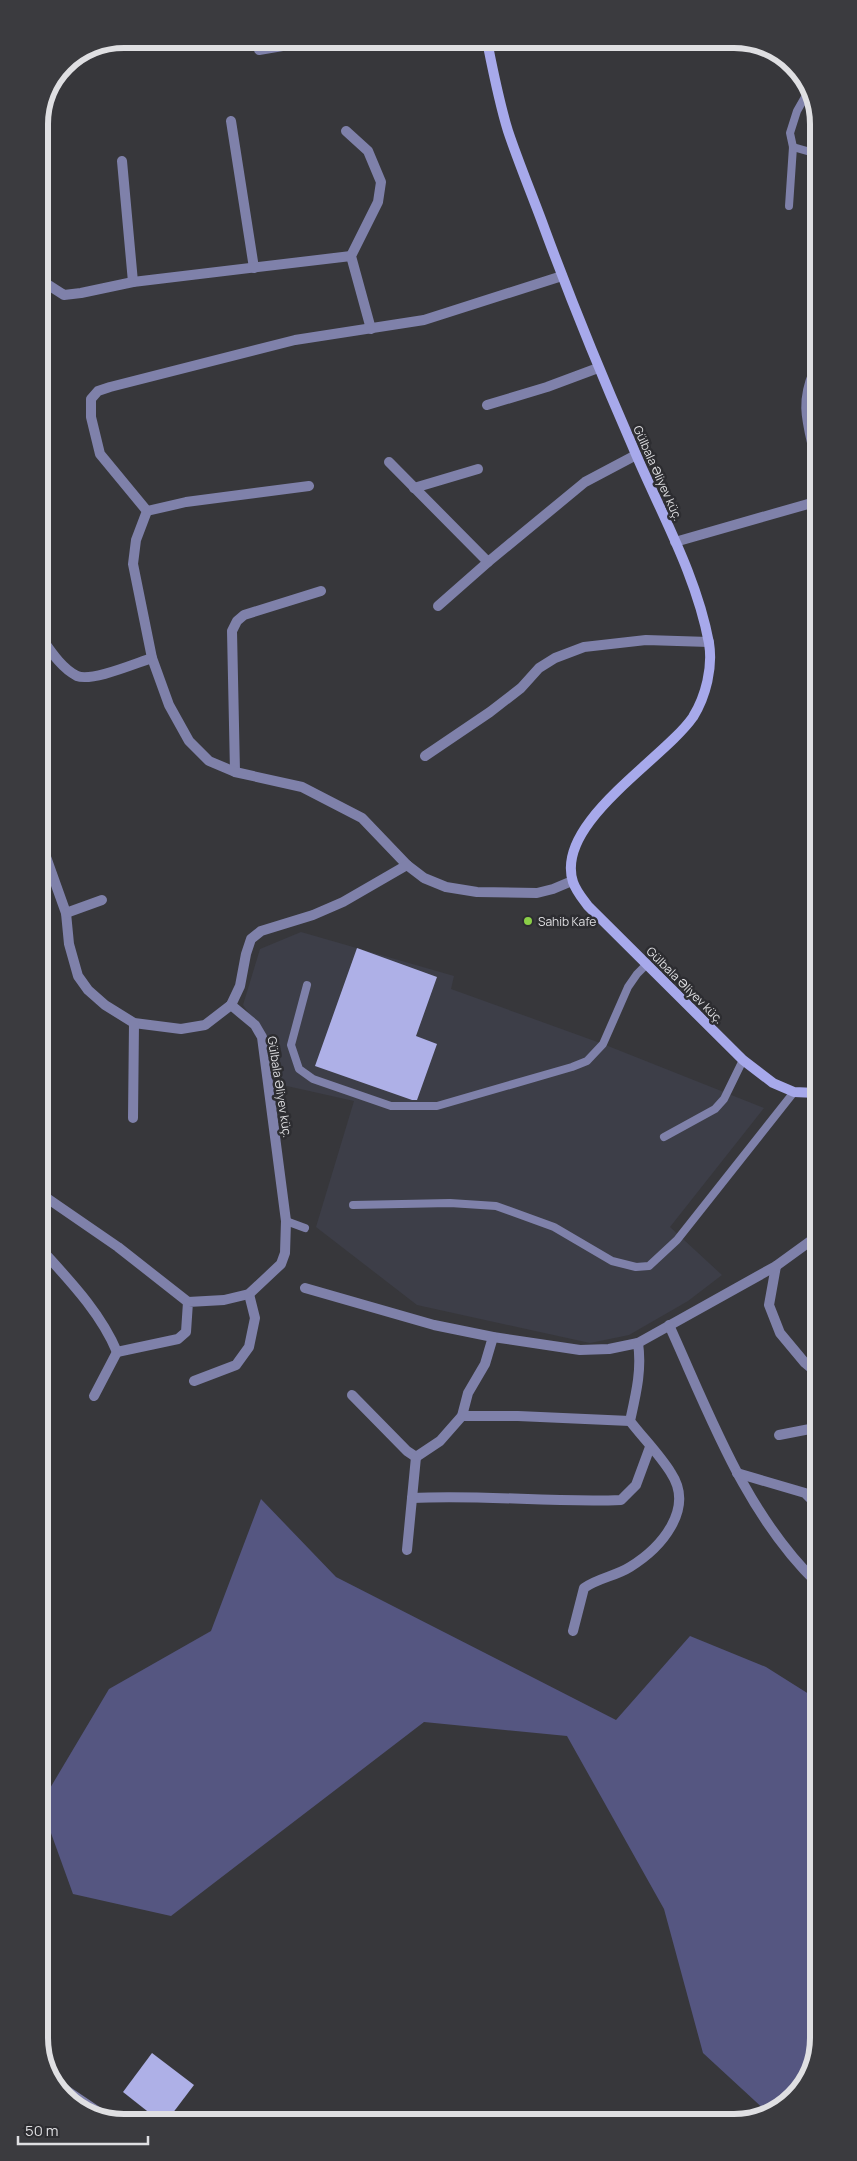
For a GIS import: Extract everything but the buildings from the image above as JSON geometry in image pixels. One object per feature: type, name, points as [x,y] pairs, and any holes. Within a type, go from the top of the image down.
[{"type":"street","points":[[259,50],[271,48]]},
{"type":"street","name":"Gülbala Əliyev küç.","points":[[489,48],[508,130],[598,368],[689,574],[709,642],[711,659],[701,702],[692,717],[675,738],[598,810],[586,824],[574,847],[571,865],[572,881],[588,906],[743,1060],[773,1083],[794,1092]]},
{"type":"street","points":[[231,121],[254,268]]},
{"type":"street","points":[[346,131],[368,151],[381,182],[378,202],[351,256],[371,329]]},
{"type":"street","points":[[122,161],[133,282]]},
{"type":"street","points":[[48,287],[64,295],[133,282],[351,256]]},
{"type":"street","points":[[147,511],[100,454],[90,417],[91,399],[98,391],[295,340],[424,320],[562,276]]},
{"type":"street","points":[[487,405],[547,387],[598,368]]},
{"type":"street","points":[[810,382],[806,391],[807,420],[810,434]]},
{"type":"street","points":[[438,606],[585,482],[636,455]]},
{"type":"street","points":[[389,462],[488,562]]},
{"type":"street","points":[[414,488],[478,469]]},
{"type":"street","points":[[147,511],[186,502],[309,486]]},
{"type":"street","points":[[676,542],[810,503]]},
{"type":"street","points":[[147,511],[136,540],[133,564],[152,658],[169,705],[189,741],[209,761],[235,772],[302,787],[362,818],[407,865],[424,878],[438,884],[477,892],[537,893],[554,889],[572,881]]},
{"type":"street","points":[[235,772],[232,631],[237,621],[244,616],[321,590]]},
{"type":"street","points":[[425,756],[490,712],[521,688],[539,668],[555,658],[584,647],[646,640],[682,643],[709,642]]},
{"type":"street","points":[[48,645],[68,670],[79,677],[95,676],[152,658]]},
{"type":"street","points":[[48,863],[66,913],[70,944],[78,976],[88,990],[105,1006],[134,1023],[181,1029],[205,1025],[231,1005],[240,986],[251,939],[261,931],[313,915],[342,902],[407,865]]},
{"type":"street","points":[[66,913],[102,900]]},
{"type":"street","name":"Gülbala Əliyev küç.","points":[[188,1302],[224,1300],[249,1294],[281,1264],[285,1253],[286,1221],[262,1037],[255,1025],[231,1005]]},
{"type":"street","points":[[133,1118],[134,1023]]},
{"type":"street","points":[[794,1092],[810,1093]]},
{"type":"street","points":[[47,1198],[118,1247],[188,1302],[186,1332],[178,1339],[117,1352]]},
{"type":"street","points":[[304,1288],[434,1325],[493,1337],[580,1350],[609,1349],[638,1343],[776,1266],[810,1241]]},
{"type":"street","points":[[47,1256],[64,1274],[109,1332],[117,1352],[94,1396]]},
{"type":"street","points":[[776,1266],[769,1305],[780,1333],[810,1367]]},
{"type":"street","points":[[194,1381],[236,1365],[249,1347],[255,1318],[249,1294]]},
{"type":"street","points":[[669,1325],[736,1473],[764,1518],[798,1564],[810,1577]]},
{"type":"street","points":[[416,1457],[440,1441],[462,1416],[468,1392],[485,1364],[493,1337]]},
{"type":"street","points":[[573,1631],[584,1588],[593,1582],[630,1568],[671,1529],[679,1507],[680,1493],[672,1473],[630,1421],[639,1375],[638,1343]]},
{"type":"street","points":[[352,1395],[407,1452],[416,1457]]},
{"type":"street","points":[[462,1416],[518,1416],[630,1421]]},
{"type":"street","points":[[779,1435],[810,1429]]},
{"type":"street","points":[[412,1498],[452,1496],[580,1502],[621,1500],[636,1485],[650,1447]]},
{"type":"street","points":[[407,1550],[416,1457]]},
{"type":"street","points":[[736,1473],[805,1493],[810,1498]]},
{"type":"lane","points":[[789,206],[793,147],[790,133],[797,112],[805,98]]},
{"type":"lane","points":[[793,147],[810,152]]},
{"type":"lane","points":[[307,985],[291,1044],[299,1069],[313,1079],[390,1106],[438,1106],[587,1061],[603,1044],[628,987],[647,964]]},
{"type":"lane","points":[[664,1136],[715,1109],[724,1099],[743,1060]]},
{"type":"lane","points":[[353,1205],[450,1203],[496,1206],[554,1227],[612,1261],[636,1267],[649,1266],[677,1240],[794,1092]]},
{"type":"lane","points":[[286,1221],[305,1228]]},
{"type":"shaded area","points":[[301,932],[454,976],[451,989],[603,1044],[764,1108],[670,1227],[722,1275],[688,1301],[629,1335],[590,1343],[417,1305],[316,1227],[354,1101],[269,1082],[267,1040],[243,1005],[260,949]]},
{"type":"shaded area","points":[[261,1499],[336,1577],[616,1720],[690,1636],[766,1667],[810,1695],[810,2037],[805,2062],[794,2084],[776,2101],[762,2108],[703,2053],[664,1909],[567,1736],[424,1722],[171,1916],[73,1894],[47,1822],[47,1793],[109,1689],[211,1631]]},
{"type":"place","name":"Sahib Kafe","points":[[528,921]]}]
